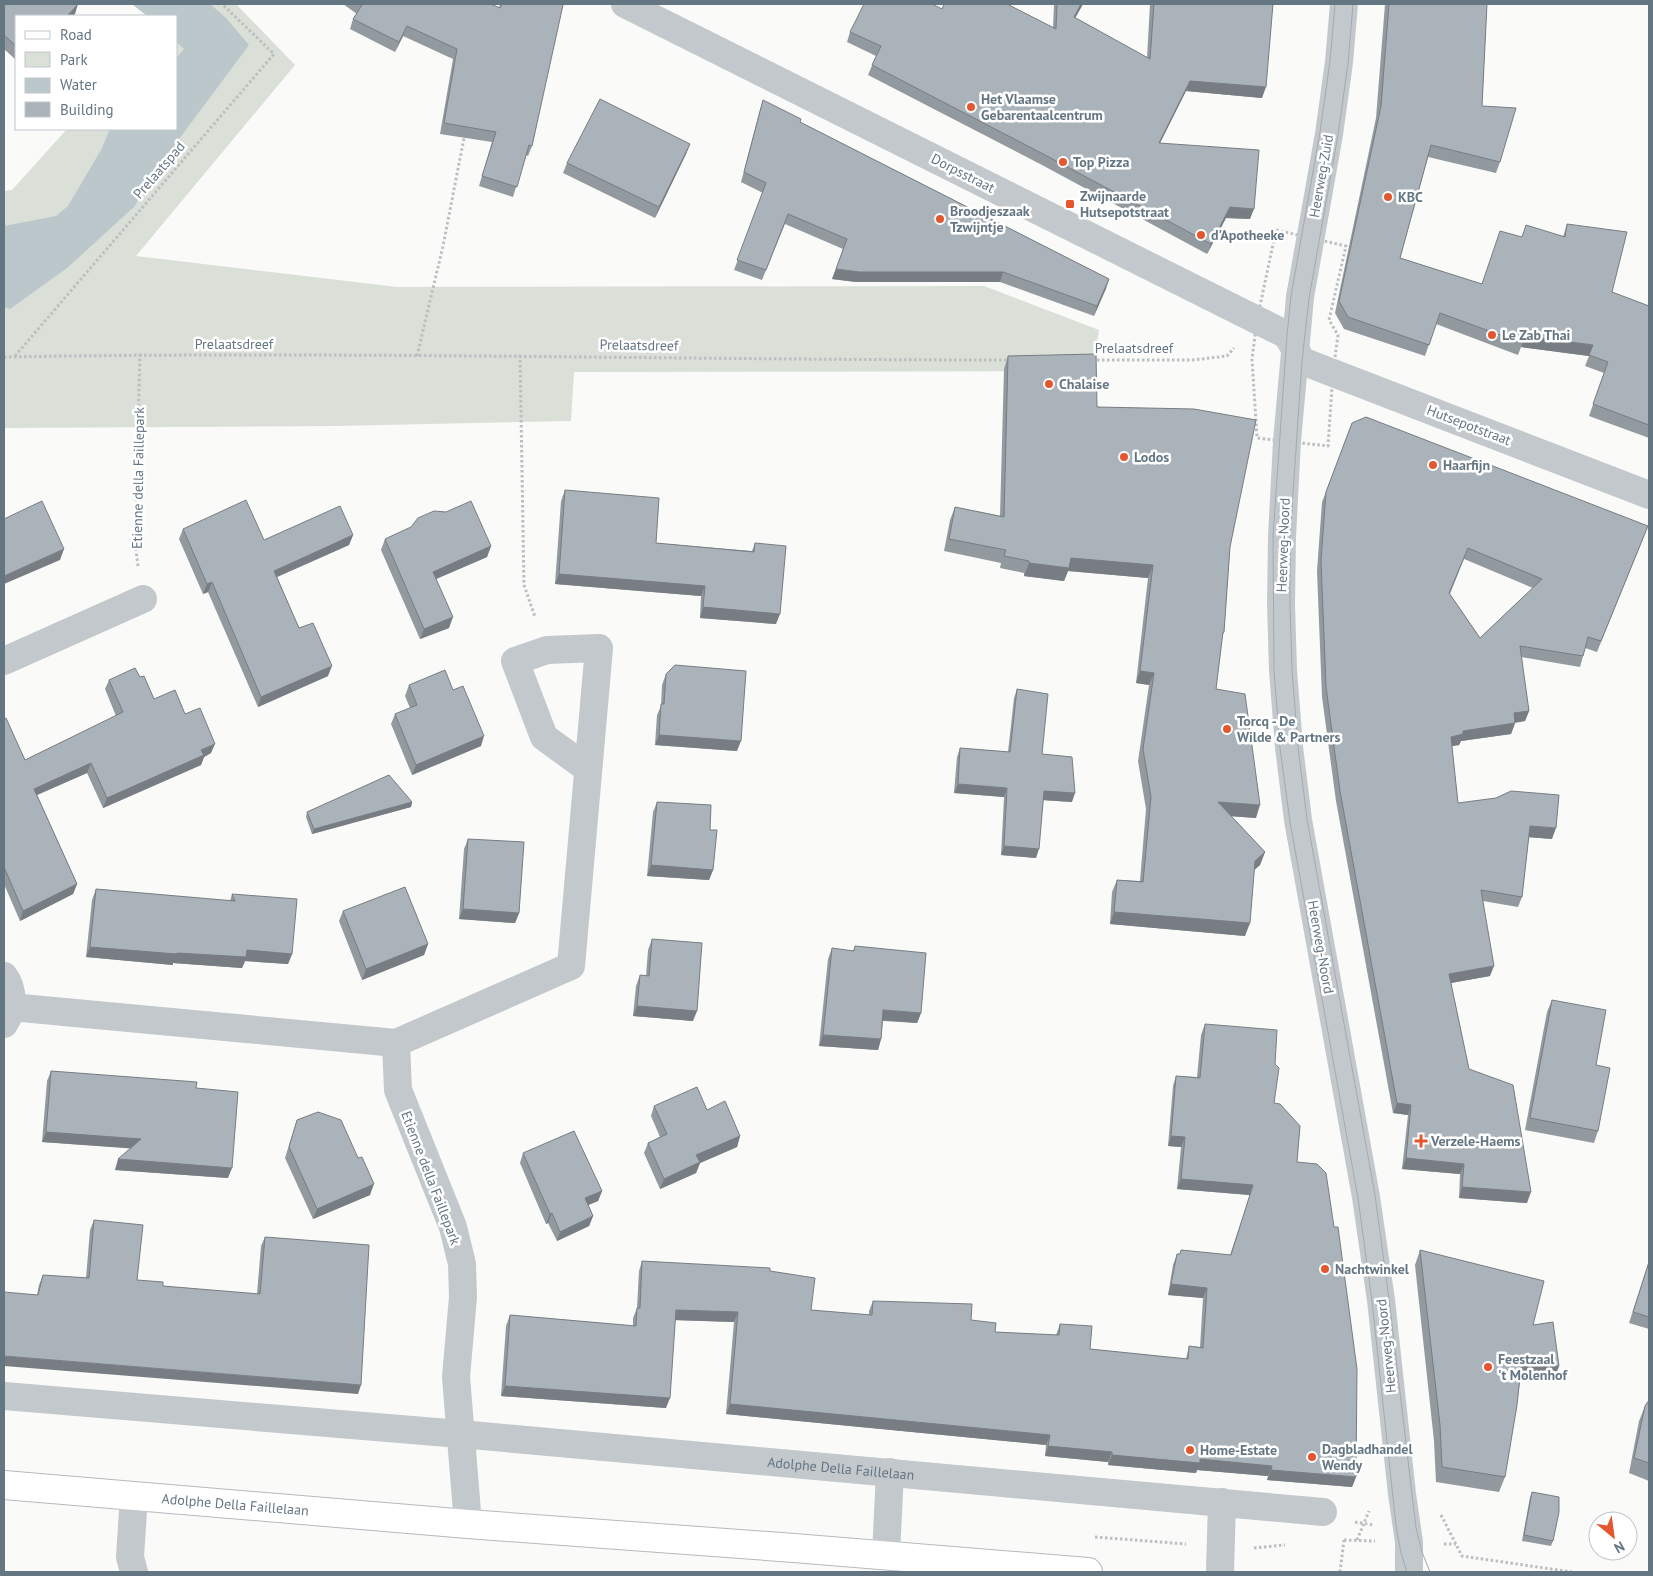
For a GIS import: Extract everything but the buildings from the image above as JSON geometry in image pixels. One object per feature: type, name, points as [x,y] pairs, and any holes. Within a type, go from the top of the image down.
[{"type":"main road","name":"Adolphe Della Faillelaan","points":[[4,1485],[468,1524],[1088,1572]]},
{"type":"street","name":"Dorpsstraat","points":[[625,4],[1254,324],[1287,335],[1295,348]]},
{"type":"street","name":"Heerweg-Zuid","points":[[1295,348],[1300,297],[1337,80],[1344,4]]},
{"type":"street","name":"Hutsepotstraat","points":[[1295,348],[1302,361],[1649,495]]},
{"type":"street","name":"Heerweg-Noord","points":[[1295,348],[1281,556],[1283,670],[1289,747],[1298,820],[1366,1197],[1381,1300],[1409,1542],[1409,1572]]},
{"type":"street","points":[[4,661],[143,599]]},
{"type":"street","points":[[4,976],[11,992],[7,1015],[396,1043],[571,966],[599,648],[547,650],[515,661],[544,737],[588,769]]},
{"type":"street","name":"Etienne della Faillepark","points":[[396,1043],[398,1090],[452,1227],[462,1264],[462,1297],[456,1377],[460,1434]]},
{"type":"street","name":"Adolphe Della Faillelaan","points":[[4,1396],[460,1434],[1323,1512]]},
{"type":"street","points":[[460,1434],[468,1524]]},
{"type":"street","points":[[886,1556],[890,1472]]},
{"type":"street","points":[[134,1496],[130,1557],[134,1572]]},
{"type":"street","points":[[1220,1560],[1222,1502]]},
{"type":"street","name":"Heerweg-Noord","points":[[1409,1542],[1419,1561],[1430,1572]]},
{"type":"path","name":"Prelaatspad","points":[[15,356],[274,54],[222,4]]},
{"type":"path","points":[[417,356],[443,246],[466,131]]},
{"type":"path","name":"Prelaatsdreef","points":[[1087,360],[1193,360],[1227,356],[1239,342]]},
{"type":"path","name":"Prelaatsdreef","points":[[4,357],[140,354],[520,355],[1010,360]]},
{"type":"path","name":"Etienne della Faillepark","points":[[140,354],[135,543],[143,599]]},
{"type":"path","points":[[520,355],[524,585],[547,650]]},
{"type":"path","points":[[1086,1536],[1220,1560],[1248,1549],[1287,1545]]},
{"type":"path","points":[[1335,1540],[1357,1540]]},
{"type":"path","points":[[1340,1572],[1344,1540]]},
{"type":"path","points":[[1533,1572],[1534,1566],[1572,1572]]},
{"type":"green space","points":[[181,4],[236,4],[295,65],[136,256],[397,287],[984,286],[1099,330],[1093,371],[574,372],[571,421],[334,426],[4,428],[4,191],[12,190],[66,130],[178,130],[178,15],[176,15]]},
{"type":"water","points":[[132,4],[210,4],[226,18],[249,45],[147,182],[135,206],[67,268],[10,309],[4,307],[4,226],[56,216],[68,206],[101,150],[110,130],[178,130],[178,56],[184,49],[178,44],[178,15],[146,15]]},
{"type":"tram line","points":[[1335,4],[1330,61],[1320,132],[1291,296],[1287,335],[1273,536],[1274,670],[1280,748],[1290,822],[1358,1198],[1372,1301],[1396,1526],[1407,1572]]},
{"type":"tram line","points":[[1353,4],[1348,63],[1338,135],[1309,298],[1302,361],[1290,538],[1292,670],[1298,747],[1307,819],[1375,1195],[1416,1528],[1422,1552],[1430,1572]]},
{"type":"place","name":"Het Vlaamse Gebarentaalcentrum","points":[[971,107]]},
{"type":"place","name":"Top Pizza","points":[[1063,162]]},
{"type":"place","name":"KBC","points":[[1388,197]]},
{"type":"place","name":"Zwijnaarde Hutsepotstraat","points":[[1070,204]]},
{"type":"place","name":"Broodjeszaak Tzwijntje","points":[[940,219]]},
{"type":"place","name":"d'Apotheeke","points":[[1201,235]]},
{"type":"place","name":"Le Zab Thai","points":[[1492,335]]},
{"type":"place","name":"Chalaise","points":[[1049,384]]},
{"type":"place","name":"Lodos","points":[[1124,457]]},
{"type":"place","name":"Haarfijn","points":[[1433,465]]},
{"type":"place","name":"Torcq - De Wilde & Partners","points":[[1227,729]]},
{"type":"place","name":"Verzele-Haems","points":[[1421,1141]]},
{"type":"place","name":"Nachtwinkel","points":[[1325,1269]]},
{"type":"place","name":"Feestzaal 't Molenhof","points":[[1488,1367]]},
{"type":"place","name":"Home-Estate","points":[[1190,1450]]},
{"type":"place","name":"Dagbladhandel Wendy","points":[[1312,1457]]}]
